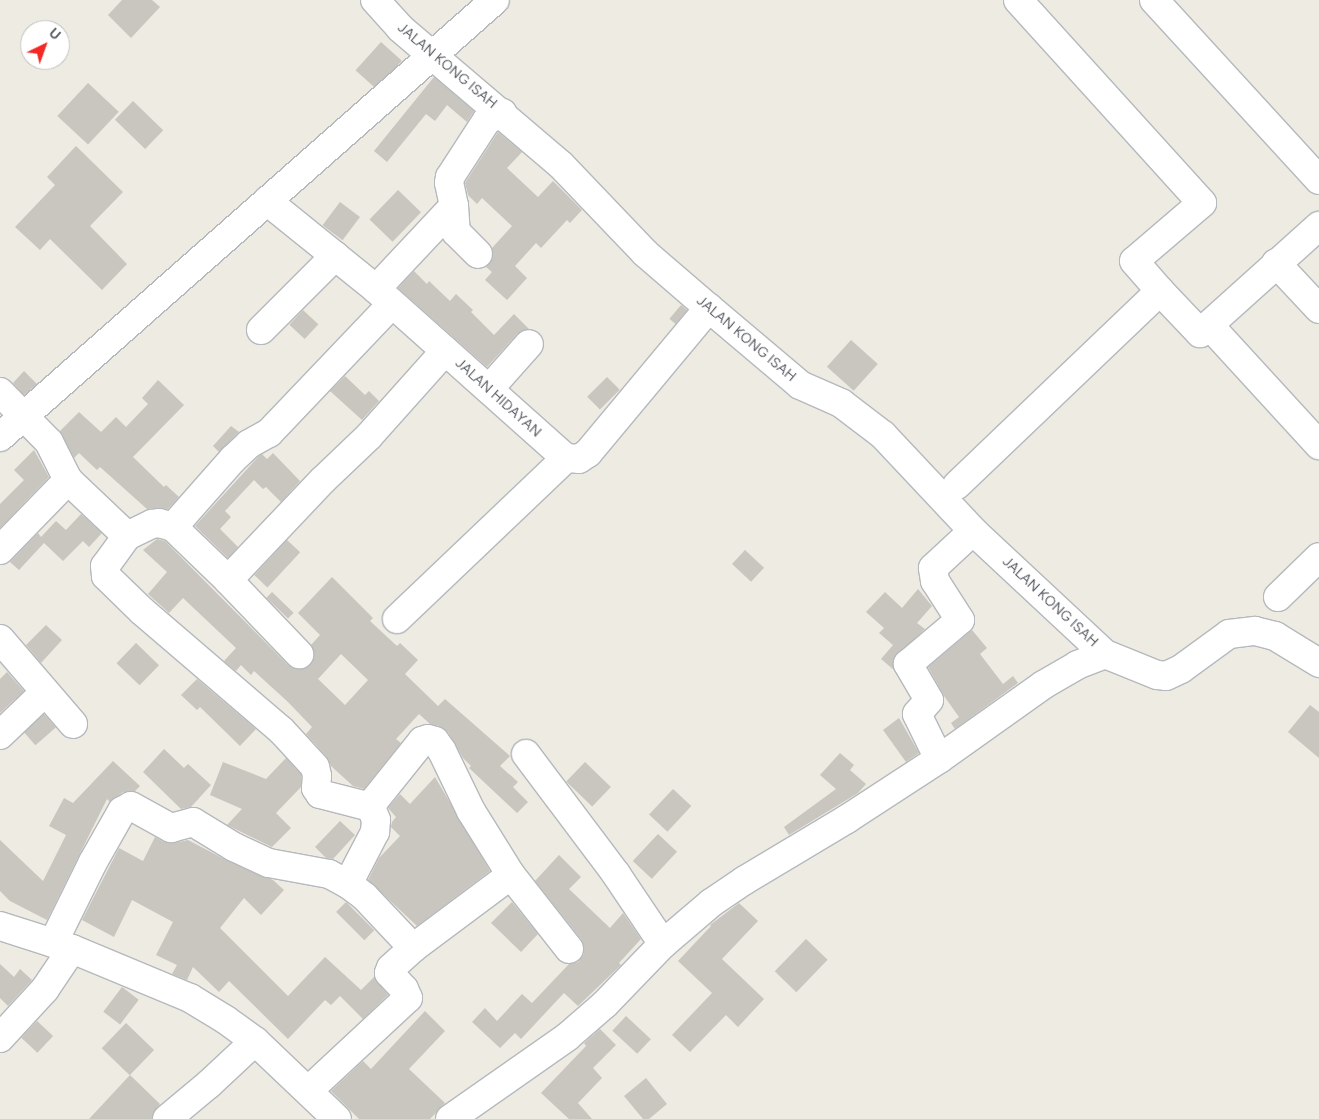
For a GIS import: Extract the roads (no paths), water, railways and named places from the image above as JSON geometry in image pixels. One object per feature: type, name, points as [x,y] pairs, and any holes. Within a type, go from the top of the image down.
[{"type":"street","name":"JALAN KONG ISAH","points":[[374,0],[400,28],[561,165],[645,252],[709,308],[800,385],[841,403],[875,429],[973,531],[1105,654],[1157,675],[1166,676],[1181,669],[1229,634],[1255,631],[1275,636],[1319,663]]},
{"type":"street","points":[[0,437],[495,0]]},
{"type":"street","points":[[1018,0],[1202,203],[1134,262],[1200,333],[1319,226]]},
{"type":"street","points":[[1154,0],[1319,180]]},
{"type":"street","points":[[478,254],[456,232],[454,206],[449,183],[450,177],[487,120],[502,113]]},
{"type":"street","name":"JALAN HIDAYAN","points":[[266,201],[384,297],[566,458]]},
{"type":"street","points":[[173,526],[232,459],[250,444],[269,433],[384,297],[454,206]]},
{"type":"street","points":[[260,330],[335,256]]},
{"type":"street","points":[[1276,263],[1319,309]]},
{"type":"street","points":[[957,485],[1160,291]]},
{"type":"street","points":[[397,619],[566,458],[579,459],[588,453],[709,308]]},
{"type":"street","points":[[1209,325],[1319,445]]},
{"type":"street","points":[[489,389],[529,344]]},
{"type":"street","points":[[228,580],[323,480],[369,436],[446,351]]},
{"type":"street","points":[[0,392],[49,442],[68,480],[127,536]]},
{"type":"street","points":[[0,550],[68,480]]},
{"type":"street","points":[[299,654],[173,526],[152,524],[127,536],[105,566],[106,576],[142,611],[289,738],[317,771],[316,788],[320,794],[372,807]]},
{"type":"street","points":[[940,759],[917,714],[929,700],[908,664],[960,620],[935,582],[933,568],[973,531]]},
{"type":"street","points":[[1278,597],[1319,557]]},
{"type":"street","points":[[0,639],[44,693],[73,724]]},
{"type":"street","points":[[450,1119],[568,1037],[605,1004],[662,944],[711,903],[940,759],[1043,685],[1077,665],[1105,654]]},
{"type":"street","points":[[0,734],[44,693]]},
{"type":"street","points":[[372,807],[422,742],[432,739],[442,751],[470,811],[511,875],[569,949]]},
{"type":"street","points":[[526,754],[616,874],[662,944]]},
{"type":"street","points":[[0,1038],[45,988],[93,862],[122,811],[131,806],[172,828],[193,822],[234,847],[268,863],[322,871],[348,884],[386,918],[413,948]]},
{"type":"street","points":[[348,884],[375,832],[376,820],[372,807]]},
{"type":"street","points":[[308,1090],[407,1000],[407,993],[389,973],[391,968],[413,948],[511,875]]},
{"type":"street","points":[[0,926],[62,946],[190,998],[226,1020],[254,1041],[337,1119]]},
{"type":"street","points":[[167,1119],[209,1084],[254,1041]]}]
